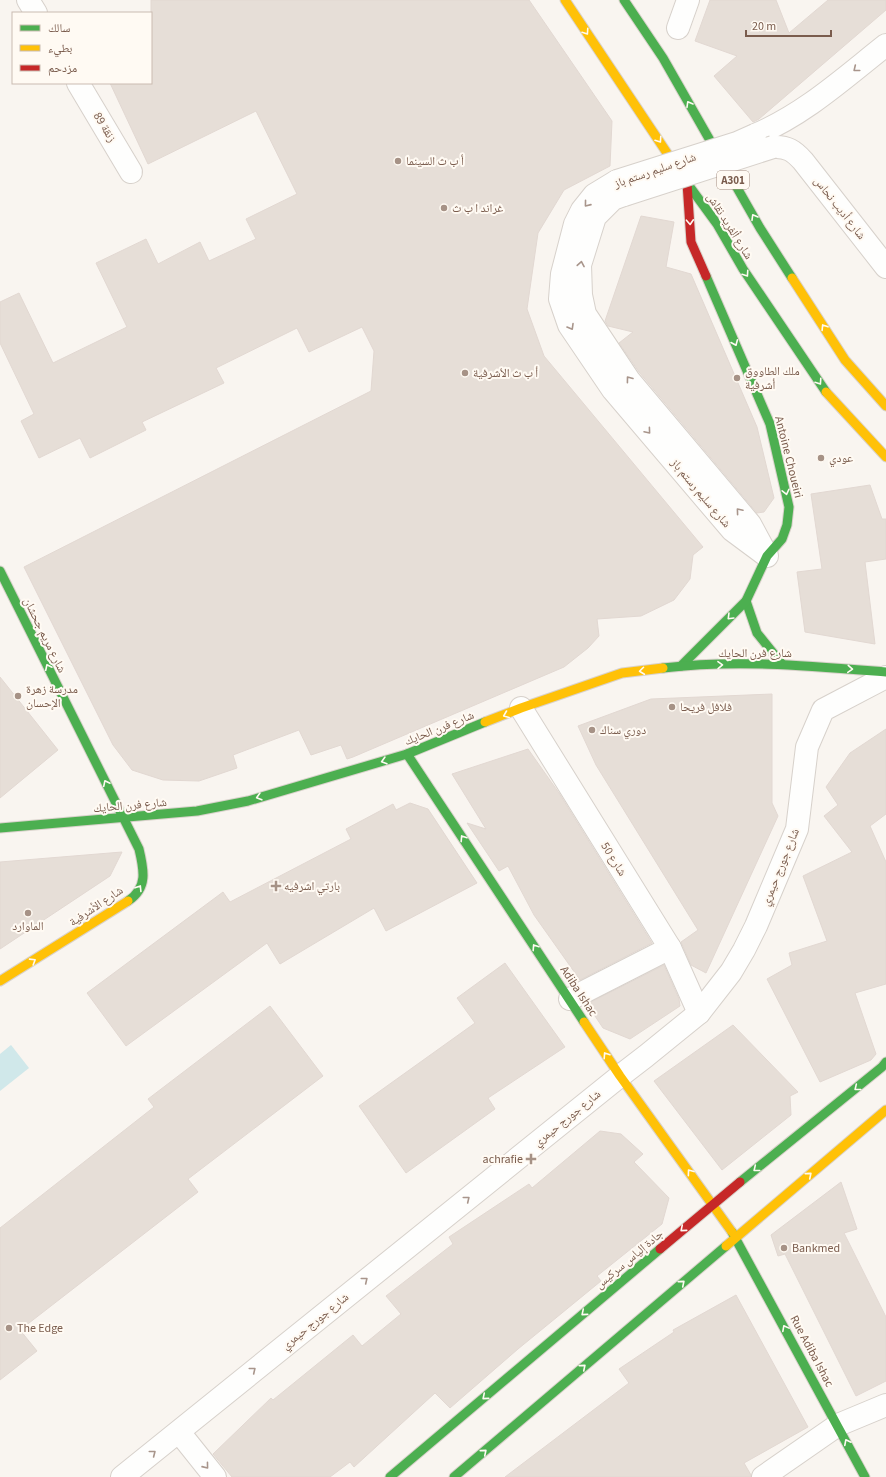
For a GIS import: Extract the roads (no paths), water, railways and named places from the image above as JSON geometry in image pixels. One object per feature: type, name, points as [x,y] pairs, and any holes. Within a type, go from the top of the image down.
[{"type":"main road","name":"شارع ألفريد نقاش","points":[[565,0],[687,183],[717,224],[743,270],[826,392],[886,457]]},
{"type":"main road","name":"شارع ألفريد نقاش","points":[[624,0],[663,58],[760,228],[845,360],[886,406]]},
{"type":"main road","name":"Antoine Choueiri","points":[[681,666],[746,601],[768,556],[782,539],[787,525],[789,507],[770,424],[691,242],[687,183]]},
{"type":"main road","points":[[845,360],[886,394]]},
{"type":"main road","name":"شارع مريم جحشان","points":[[0,571],[123,818]]},
{"type":"main road","points":[[746,601],[757,633],[782,664]]},
{"type":"main road","name":"شارع فرن الحايك","points":[[0,828],[197,811],[248,801],[407,754],[521,708],[622,673],[681,666],[782,664],[886,672]]},
{"type":"main road","name":"Adiba Ishac","points":[[407,754],[620,1076],[736,1237]]},
{"type":"main road","name":"شارع الأشرفية","points":[[0,982],[134,897],[143,882],[143,866],[139,849],[123,818]]},
{"type":"main road","name":"جادة إلياس سركيس","points":[[390,1477],[713,1204],[882,1067],[886,1062]]},
{"type":"main road","points":[[454,1477],[886,1110]]},
{"type":"main road","name":"Rue Adiba Ishac","points":[[736,1237],[865,1477]]},
{"type":"street","points":[[28,0],[35,12]]},
{"type":"street","points":[[678,28],[688,0]]},
{"type":"street","name":"شارع سليم رستم باز","points":[[768,556],[750,524],[629,380],[585,314],[580,295],[580,265],[595,217],[621,188],[755,135],[787,120],[817,100],[886,45]]},
{"type":"street","name":"زنقة 89","points":[[79,84],[131,172]]},
{"type":"street","points":[[782,149],[787,120]]},
{"type":"street","name":"شارع سليم رستم باز","points":[[621,188],[782,149]]},
{"type":"street","name":"شارع أديب نحاس","points":[[782,149],[803,161],[886,268]]},
{"type":"street","name":"شارع جورج حيمري","points":[[122,1477],[699,1013],[731,972],[744,950],[797,829],[807,747],[823,710],[886,676]]},
{"type":"street","name":"شارع 50","points":[[521,708],[670,948],[699,1013]]},
{"type":"street","points":[[570,999],[670,948]]},
{"type":"street","points":[[763,1477],[838,1425],[886,1405]]},
{"type":"street","points":[[179,1432],[215,1477]]},
{"type":"water","points":[[11,1045],[29,1068],[0,1091],[0,1054]]},
{"type":"place","name":"أ ب ث السينما","points":[[398,161]]},
{"type":"place","name":"غراند ا ب ث","points":[[444,208]]},
{"type":"place","name":"أ ب ث الأشرفية","points":[[465,373]]},
{"type":"place","name":"ملك الطاووق أشرفية","points":[[737,378]]},
{"type":"place","name":"عودي","points":[[821,458]]},
{"type":"place","name":"مدرسة زهرة الإحسان","points":[[18,696]]},
{"type":"place","name":"فلافل فريحا","points":[[672,707]]},
{"type":"place","name":"دوري سناك","points":[[592,730]]},
{"type":"place","name":"بارتي اشرفيه","points":[[276,886]]},
{"type":"place","name":"الماوارد","points":[[28,913]]},
{"type":"place","name":"achrafie","points":[[531,1159]]},
{"type":"place","name":"Bankmed","points":[[784,1248]]},
{"type":"place","name":"The Edge","points":[[9,1328]]}]
